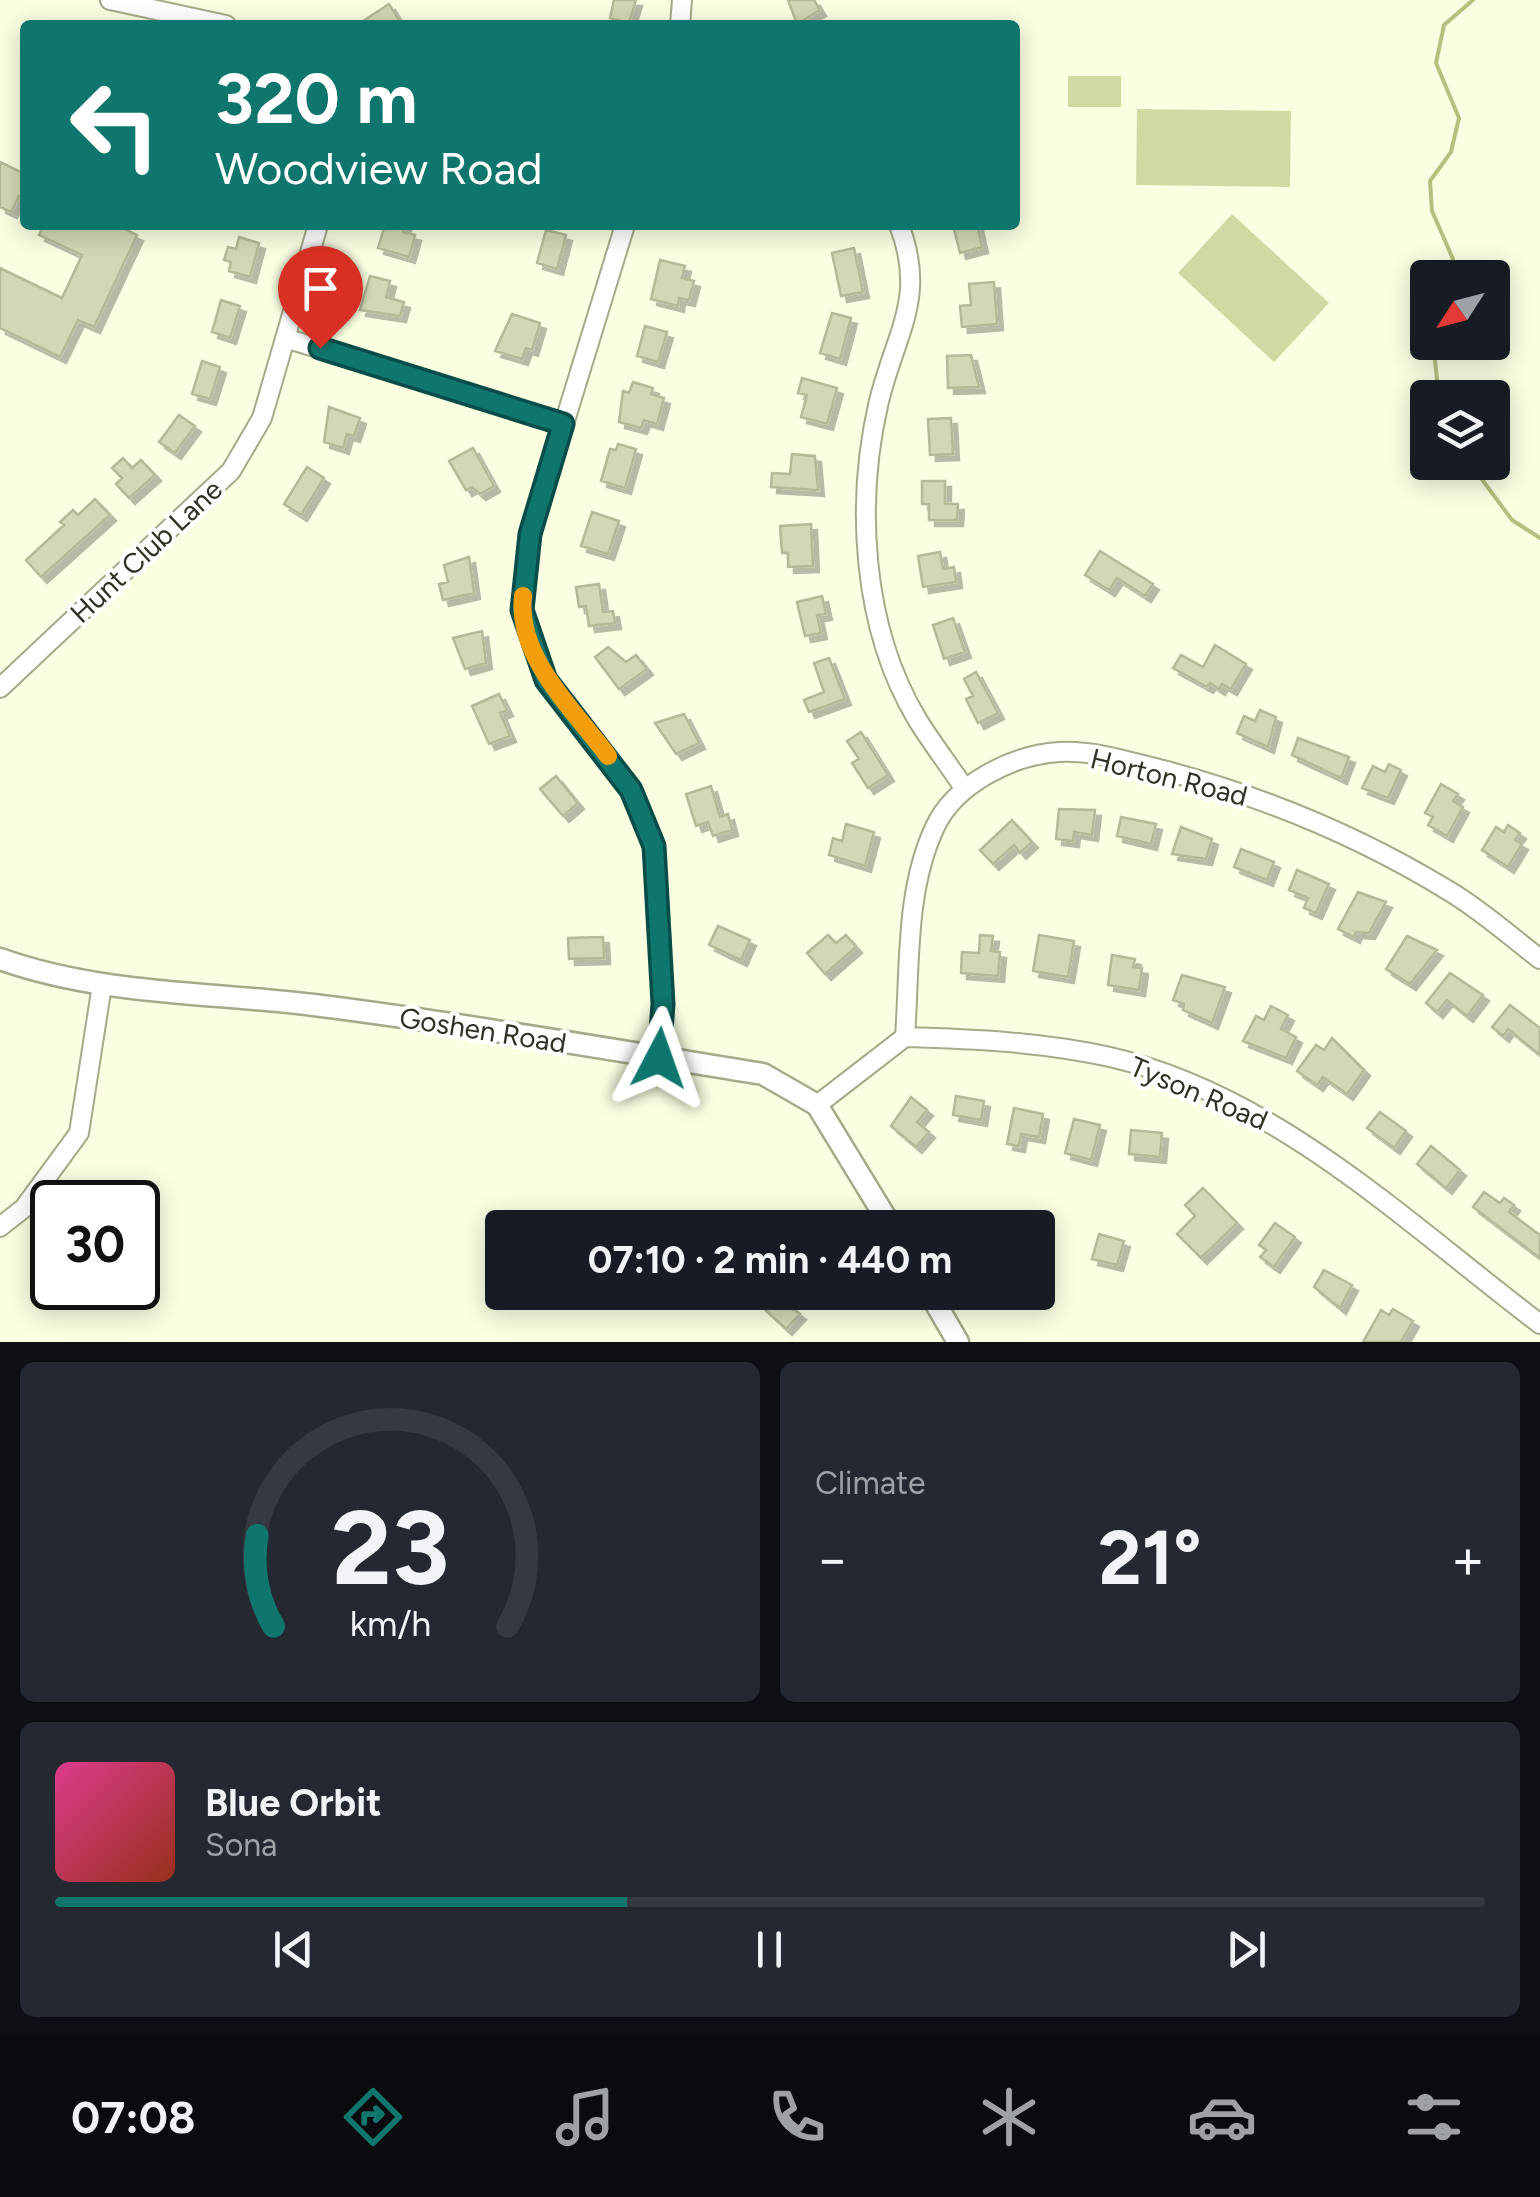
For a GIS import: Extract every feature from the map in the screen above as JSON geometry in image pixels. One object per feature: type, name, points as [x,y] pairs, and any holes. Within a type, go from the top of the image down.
[{"type":"street","points":[[110,0],[203,20]]},
{"type":"street","name":"Hunt Club Lane","points":[[0,688],[231,471],[262,418],[317,230]]},
{"type":"street","points":[[623,230],[530,534],[522,610],[546,680],[631,790],[654,846],[663,1004],[659,1058]]},
{"type":"street","points":[[901,230],[911,256],[912,298],[877,414],[868,463],[865,538],[877,619],[915,716],[964,788]]},
{"type":"street","points":[[285,338],[563,424]]},
{"type":"street","name":"Horton Road","points":[[906,1037],[917,881],[936,825],[964,788],[1020,759],[1058,752],[1124,760],[1208,782],[1312,819],[1376,849],[1453,893],[1540,959]]},
{"type":"street","name":"Goshen Road","points":[[0,959],[40,973],[102,986],[310,1004],[763,1074],[817,1106],[881,1210]]},
{"type":"street","points":[[0,1227],[24,1208],[79,1133],[102,986]]},
{"type":"street","points":[[817,1106],[906,1037]]},
{"type":"street","name":"Tyson Road","points":[[906,1037],[1018,1041],[1112,1058],[1188,1082],[1285,1130],[1540,1324]]},
{"type":"street","points":[[939,1310],[958,1342]]},
{"type":"green space","points":[[1068,76],[1121,76],[1121,107],[1068,107]]},
{"type":"green space","points":[[1137,109],[1291,111],[1290,187],[1136,185]]},
{"type":"green space","points":[[1232,214],[1329,303],[1274,362],[1178,273]]},
{"type":"building","points":[[614,0],[636,0],[630,20],[610,18]]},
{"type":"building","points":[[788,0],[814,0],[820,10],[804,20],[796,20]]},
{"type":"building","points":[[389,4],[399,20],[365,20]]},
{"type":"building","points":[[0,162],[20,172],[20,197],[11,212],[0,207]]},
{"type":"building","points":[[42,230],[126,230],[137,235],[94,327],[78,320],[60,357],[0,328],[0,268],[62,298],[82,255],[39,235]]},
{"type":"building","points":[[383,230],[404,230],[415,235],[409,257],[378,248]]},
{"type":"building","points":[[546,230],[566,235],[557,269],[537,263]]},
{"type":"building","points":[[954,230],[978,230],[982,247],[960,253]]},
{"type":"building","points":[[239,237],[259,243],[250,277],[229,271],[231,262],[224,260],[228,247],[236,249]]},
{"type":"building","points":[[854,248],[863,292],[841,296],[832,253]]},
{"type":"building","points":[[660,260],[685,266],[682,278],[694,281],[689,300],[679,298],[678,306],[651,299]]},
{"type":"building","points":[[370,276],[390,281],[386,297],[404,302],[400,316],[360,310]]},
{"type":"building","points":[[994,282],[997,324],[962,327],[960,306],[971,305],[969,284]]},
{"type":"building","points":[[221,300],[240,306],[230,338],[212,332]]},
{"type":"building","points":[[832,313],[851,318],[840,359],[820,353]]},
{"type":"building","points":[[512,314],[540,323],[532,350],[526,348],[522,359],[495,351]]},
{"type":"building","points":[[645,326],[667,332],[658,362],[637,356]]},
{"type":"building","points":[[971,355],[979,387],[948,388],[947,356]]},
{"type":"building","points":[[202,361],[220,367],[210,399],[192,394]]},
{"type":"building","points":[[802,378],[837,388],[827,424],[801,417],[807,395],[798,393]]},
{"type":"building","points":[[633,382],[653,388],[651,394],[664,398],[657,424],[644,420],[641,428],[619,422],[623,391],[629,393]]},
{"type":"building","points":[[329,407],[360,418],[354,436],[347,434],[343,448],[324,442]]},
{"type":"building","points":[[179,415],[195,426],[175,453],[159,442]]},
{"type":"building","points":[[951,418],[953,454],[930,455],[928,419]]},
{"type":"building","points":[[618,444],[636,449],[625,488],[601,481],[610,449],[616,450]]},
{"type":"building","points":[[473,448],[494,486],[480,494],[472,487],[466,490],[449,461]]},
{"type":"building","points":[[792,454],[815,456],[818,490],[771,487],[772,473],[790,474]]},
{"type":"building","points":[[123,458],[132,468],[141,460],[155,475],[129,498],[116,484],[122,478],[112,468]]},
{"type":"building","points":[[307,467],[324,478],[301,515],[284,504]]},
{"type":"building","points":[[922,481],[945,481],[945,504],[958,504],[957,520],[929,520],[929,504],[922,504]]},
{"type":"building","points":[[95,499],[110,515],[41,577],[26,560],[64,525],[60,522],[73,510],[78,515]]},
{"type":"building","points":[[592,512],[619,521],[608,554],[581,546]]},
{"type":"building","points":[[811,524],[813,566],[788,567],[788,553],[782,553],[780,526]]},
{"type":"building","points":[[1100,551],[1153,584],[1145,596],[1117,578],[1109,590],[1085,575]]},
{"type":"building","points":[[940,552],[943,569],[954,567],[956,582],[923,587],[918,556]]},
{"type":"building","points":[[469,557],[474,593],[443,600],[439,584],[448,582],[444,565]]},
{"type":"building","points":[[599,584],[603,612],[613,611],[615,623],[589,626],[586,606],[579,607],[576,587]]},
{"type":"building","points":[[822,596],[826,614],[817,615],[821,633],[805,636],[797,602]]},
{"type":"building","points":[[953,618],[965,652],[944,659],[933,625]]},
{"type":"building","points":[[482,631],[486,663],[465,669],[453,638]]},
{"type":"building","points":[[1215,645],[1246,664],[1231,689],[1222,684],[1219,689],[1210,683],[1207,687],[1173,668],[1181,655],[1203,667]]},
{"type":"building","points":[[608,647],[626,662],[636,655],[647,669],[619,689],[595,657]]},
{"type":"building","points":[[829,658],[845,699],[809,712],[804,700],[824,692],[814,663]]},
{"type":"building","points":[[976,672],[998,713],[978,723],[966,699],[973,696],[964,679]]},
{"type":"building","points":[[499,694],[507,710],[500,713],[510,736],[489,744],[472,706]]},
{"type":"building","points":[[1260,710],[1276,717],[1268,747],[1237,733],[1244,716],[1255,721]]},
{"type":"building","points":[[684,714],[699,743],[676,754],[655,723]]},
{"type":"building","points":[[861,732],[888,775],[868,788],[852,763],[859,759],[847,741]]},
{"type":"building","points":[[1298,738],[1349,757],[1341,778],[1292,755]]},
{"type":"building","points":[[1389,764],[1401,770],[1388,798],[1362,788],[1373,766],[1385,772]]},
{"type":"building","points":[[556,776],[578,803],[563,816],[540,789]]},
{"type":"building","points":[[1441,784],[1458,794],[1453,801],[1463,807],[1447,836],[1428,825],[1433,817],[1425,813]]},
{"type":"building","points":[[711,786],[720,817],[728,814],[732,830],[713,836],[708,822],[696,826],[686,794]]},
{"type":"building","points":[[1059,809],[1095,810],[1092,835],[1074,832],[1073,841],[1056,839]]},
{"type":"building","points":[[1121,817],[1156,824],[1151,844],[1117,836]]},
{"type":"building","points":[[1012,820],[1032,842],[1020,853],[1014,845],[993,864],[980,850]]},
{"type":"building","points":[[846,824],[874,832],[865,866],[829,855],[833,838],[842,841]]},
{"type":"building","points":[[1508,825],[1520,833],[1515,840],[1522,844],[1508,867],[1482,850],[1496,827],[1504,832]]},
{"type":"building","points":[[1181,827],[1212,839],[1206,859],[1172,854]]},
{"type":"building","points":[[1241,849],[1274,862],[1267,880],[1234,867]]},
{"type":"building","points":[[1297,870],[1329,884],[1316,913],[1304,908],[1308,898],[1289,890]]},
{"type":"building","points":[[1358,892],[1386,902],[1369,933],[1356,932],[1354,937],[1338,929]]},
{"type":"building","points":[[718,926],[750,940],[741,960],[709,945]]},
{"type":"building","points":[[828,935],[836,943],[846,935],[856,947],[825,974],[807,953]]},
{"type":"building","points":[[980,935],[993,936],[991,951],[1000,952],[998,976],[961,973],[962,952],[979,953]]},
{"type":"building","points":[[1039,935],[1074,941],[1068,977],[1033,971]]},
{"type":"building","points":[[1407,936],[1437,950],[1410,984],[1386,969]]},
{"type":"building","points":[[603,937],[604,958],[569,959],[568,938]]},
{"type":"building","points":[[1112,955],[1135,959],[1133,967],[1142,968],[1139,990],[1108,985]]},
{"type":"building","points":[[1450,973],[1483,995],[1467,1016],[1447,1000],[1437,1012],[1426,1003]]},
{"type":"building","points":[[1182,975],[1225,987],[1212,1023],[1183,1010],[1184,1004],[1173,1000]]},
{"type":"building","points":[[1510,1005],[1540,1028],[1540,1055],[1508,1029],[1503,1036],[1492,1027]]},
{"type":"building","points":[[1271,1006],[1288,1015],[1281,1029],[1296,1037],[1286,1058],[1243,1041],[1256,1016],[1264,1020]]},
{"type":"building","points":[[1332,1038],[1364,1070],[1347,1094],[1323,1077],[1317,1085],[1297,1071],[1316,1045],[1324,1050]]},
{"type":"building","points":[[956,1096],[984,1101],[981,1120],[953,1115]]},
{"type":"building","points":[[911,1097],[927,1110],[917,1122],[929,1132],[916,1147],[891,1126]]},
{"type":"building","points":[[1014,1108],[1043,1114],[1039,1137],[1021,1134],[1019,1146],[1007,1144]]},
{"type":"building","points":[[1380,1112],[1406,1131],[1394,1148],[1367,1128]]},
{"type":"building","points":[[1074,1119],[1100,1125],[1091,1160],[1065,1153]]},
{"type":"building","points":[[1131,1130],[1162,1133],[1160,1157],[1129,1154]]},
{"type":"building","points":[[1431,1146],[1460,1170],[1446,1188],[1417,1164]]},
{"type":"building","points":[[1203,1188],[1237,1223],[1201,1258],[1177,1234],[1195,1216],[1185,1205]]},
{"type":"building","points":[[1484,1192],[1500,1203],[1504,1198],[1514,1205],[1509,1212],[1540,1235],[1540,1258],[1473,1207]]},
{"type":"building","points":[[1275,1223],[1295,1237],[1274,1267],[1260,1257],[1266,1250],[1259,1245]]},
{"type":"building","points":[[1099,1234],[1124,1241],[1117,1265],[1092,1259]]},
{"type":"building","points":[[1324,1270],[1352,1285],[1340,1308],[1314,1287]]},
{"type":"building","points":[[1393,1309],[1413,1321],[1401,1342],[1363,1342],[1381,1310],[1389,1315]]},
{"type":"building","points":[[765,1310],[795,1310],[800,1314],[786,1329]]},
{"type":"waterway","points":[[1453,260],[1432,211],[1430,181],[1451,152],[1459,118],[1436,63],[1444,25],[1473,0]]},
{"type":"waterway","points":[[1435,360],[1437,380]]},
{"type":"waterway","points":[[1482,480],[1512,520],[1540,538]]},
{"type":"slow traffic","points":[[523,596],[522,610],[546,680],[608,756]]},
{"type":"route","points":[[320,348],[563,424],[530,534],[522,610],[546,680],[576,721],[604,750],[631,790],[654,846],[663,1004],[659,1058]]}]
